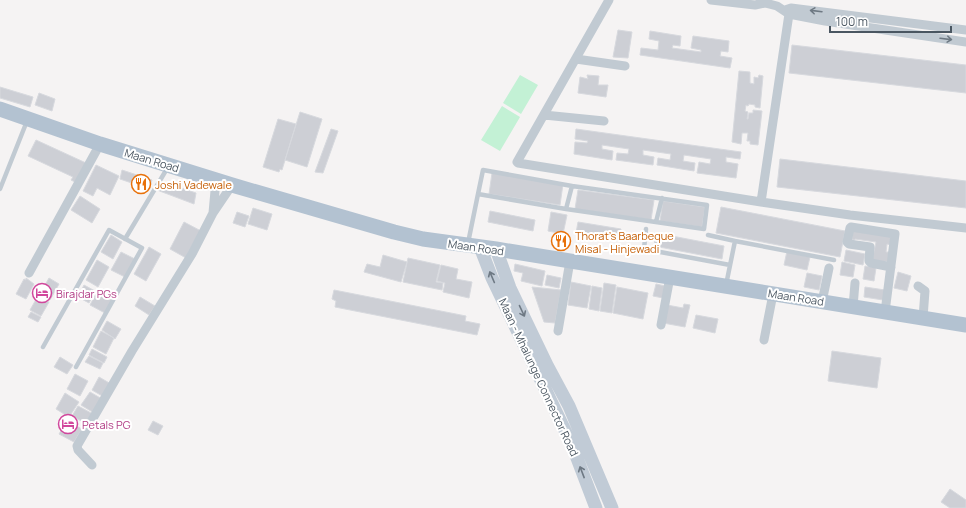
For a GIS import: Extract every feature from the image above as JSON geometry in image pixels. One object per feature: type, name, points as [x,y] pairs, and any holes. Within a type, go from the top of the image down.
[{"type":"main road","name":"Maan Road","points":[[0,109],[27,120],[232,186],[408,236],[966,325]]},
{"type":"main road","name":"Maan - Mhalunge Connector Road","points":[[474,246],[492,278],[572,445],[594,504]]},
{"type":"main road","name":"Maan - Mhalunge Connector Road","points":[[496,249],[510,288],[575,419],[612,508]]},
{"type":"main road","points":[[562,424],[575,419]]},
{"type":"main road","points":[[594,504],[607,496]]},
{"type":"street","points":[[610,0],[517,162],[518,163],[850,215],[966,228]]},
{"type":"street","points":[[711,0],[754,5],[762,2],[777,6],[787,12],[855,26],[966,42]]},
{"type":"street","points":[[761,202],[787,12],[791,8],[966,30]]},
{"type":"street","points":[[576,59],[625,66]]},
{"type":"street","points":[[544,115],[604,120]]},
{"type":"street","points":[[29,273],[100,144]]},
{"type":"street","points":[[213,213],[216,180]]},
{"type":"street","points":[[92,465],[78,450],[77,446],[132,351],[192,254],[213,213],[232,186]]},
{"type":"street","points":[[885,312],[891,267],[895,234],[850,228],[847,242],[849,244],[870,247],[869,261],[871,263],[891,267]]},
{"type":"street","points":[[558,331],[570,261]]},
{"type":"street","points":[[822,302],[832,264]]},
{"type":"street","points":[[661,325],[670,277]]},
{"type":"street","points":[[853,307],[855,283]]},
{"type":"street","points":[[918,286],[925,291],[923,318]]},
{"type":"street","points":[[764,340],[773,294]]},
{"type":"lane","points":[[0,189],[27,120]]},
{"type":"lane","points":[[125,239],[169,165]]},
{"type":"lane","points":[[474,246],[478,194],[483,170],[572,186],[707,205],[704,230],[478,194]]},
{"type":"lane","points":[[566,209],[572,186]]},
{"type":"lane","points":[[656,222],[662,198]]},
{"type":"lane","points":[[646,229],[644,249],[730,265]]},
{"type":"lane","points":[[43,347],[109,230],[142,248],[76,367]]},
{"type":"lane","points":[[708,235],[832,264]]},
{"type":"lane","points":[[726,286],[735,241]]},
{"type":"green space","points":[[520,75],[538,85],[521,114],[503,103]]},
{"type":"green space","points":[[502,106],[520,117],[500,151],[481,140]]},
{"type":"building","points":[[618,30],[632,32],[628,58],[613,57]]},
{"type":"building","points":[[650,31],[681,36],[680,46],[673,45],[672,48],[701,52],[701,50],[691,48],[693,36],[729,41],[728,52],[721,51],[720,56],[732,58],[730,68],[640,55],[641,48],[658,50],[659,41],[649,39]]},
{"type":"building","points":[[792,45],[966,65],[966,93],[789,73]]},
{"type":"building","points":[[739,71],[750,72],[750,83],[754,84],[754,77],[758,78],[759,75],[763,76],[760,108],[749,104],[748,106],[746,105],[745,111],[748,112],[748,119],[749,113],[753,113],[753,110],[762,111],[758,145],[750,144],[750,141],[747,141],[748,133],[742,133],[741,144],[732,142]]},
{"type":"building","points":[[587,75],[599,76],[598,85],[608,85],[606,97],[578,93],[580,77],[588,79]]},
{"type":"building","points":[[0,87],[33,97],[30,107],[0,98]]},
{"type":"building","points":[[39,93],[55,99],[52,111],[35,105]]},
{"type":"building","points":[[300,112],[322,119],[307,167],[285,160]]},
{"type":"building","points":[[278,119],[296,124],[282,170],[280,169],[279,172],[263,167]]},
{"type":"building","points":[[331,129],[338,131],[323,173],[315,172]]},
{"type":"building","points":[[576,129],[741,152],[740,159],[726,157],[726,162],[738,164],[736,178],[697,173],[699,162],[710,164],[711,159],[684,155],[683,161],[695,163],[694,171],[657,165],[658,158],[670,160],[671,154],[643,150],[643,155],[654,157],[653,165],[616,160],[617,153],[628,154],[629,149],[602,145],[602,149],[613,151],[612,160],[574,154],[575,142],[587,143],[588,141],[575,139]]},
{"type":"building","points":[[36,140],[86,163],[77,183],[71,180],[73,177],[28,156]]},
{"type":"building","points":[[780,159],[966,181],[966,208],[777,187]]},
{"type":"building","points":[[96,165],[119,176],[110,195],[97,188],[93,196],[83,191]]},
{"type":"building","points":[[122,170],[152,180],[149,189],[120,179]]},
{"type":"building","points":[[492,173],[563,184],[560,205],[489,194]]},
{"type":"building","points":[[161,181],[196,193],[194,204],[157,190]]},
{"type":"building","points":[[578,190],[654,200],[651,220],[575,209]]},
{"type":"building","points":[[80,196],[100,209],[92,223],[71,210]]},
{"type":"building","points":[[663,201],[705,207],[702,227],[660,221]]},
{"type":"building","points":[[721,207],[845,231],[840,257],[716,233]]},
{"type":"building","points":[[253,208],[272,214],[267,230],[248,224]]},
{"type":"building","points":[[490,211],[535,220],[533,231],[488,222]]},
{"type":"building","points":[[237,212],[249,216],[245,227],[233,223]]},
{"type":"building","points":[[551,212],[567,215],[563,234],[548,231]]},
{"type":"building","points":[[184,222],[201,231],[186,258],[170,249]]},
{"type":"building","points":[[578,222],[621,229],[619,240],[576,233]]},
{"type":"building","points":[[852,230],[892,235],[891,245],[887,244],[886,252],[890,252],[890,262],[872,261],[876,242],[855,239],[852,240]]},
{"type":"building","points":[[656,233],[724,246],[722,259],[654,246]]},
{"type":"building","points":[[111,235],[122,242],[113,259],[101,252]]},
{"type":"building","points":[[149,247],[161,254],[146,281],[134,274]]},
{"type":"building","points":[[846,250],[865,254],[863,265],[844,261]]},
{"type":"building","points":[[787,251],[810,257],[807,270],[784,265]]},
{"type":"building","points":[[121,252],[135,259],[125,277],[111,270]]},
{"type":"building","points":[[383,255],[407,262],[401,282],[364,272],[367,264],[380,267]]},
{"type":"building","points":[[408,258],[440,265],[436,282],[443,283],[442,290],[403,282]]},
{"type":"building","points":[[97,260],[109,267],[98,287],[86,280]]},
{"type":"building","points":[[842,262],[855,265],[853,277],[840,275]]},
{"type":"building","points":[[515,264],[545,271],[542,286],[521,281],[523,273],[514,271]]},
{"type":"building","points":[[441,265],[458,269],[456,279],[472,282],[469,298],[443,292],[445,283],[437,281]]},
{"type":"building","points":[[865,266],[876,268],[874,281],[863,279]]},
{"type":"building","points":[[898,272],[911,276],[907,291],[894,288]]},
{"type":"building","points":[[807,273],[822,276],[819,290],[804,287]]},
{"type":"building","points":[[547,275],[561,278],[559,288],[545,285]]},
{"type":"building","points":[[26,278],[34,284],[26,299],[16,294]]},
{"type":"building","points":[[49,278],[59,284],[50,300],[40,294]]},
{"type":"building","points":[[571,282],[591,286],[587,308],[568,305]]},
{"type":"building","points":[[604,283],[616,285],[612,313],[600,311]]},
{"type":"building","points":[[656,284],[665,286],[663,298],[653,296]]},
{"type":"building","points":[[84,285],[95,291],[89,303],[78,297]]},
{"type":"building","points":[[592,286],[602,288],[599,311],[589,309]]},
{"type":"building","points":[[532,287],[561,290],[555,323],[544,322]]},
{"type":"building","points":[[617,287],[648,293],[643,319],[613,313]]},
{"type":"building","points":[[865,287],[885,290],[883,300],[864,297]]},
{"type":"building","points":[[334,290],[466,316],[465,321],[480,324],[477,335],[335,307],[336,301],[332,299]]},
{"type":"building","points":[[97,292],[112,300],[105,313],[90,305]]},
{"type":"building","points":[[38,296],[49,302],[41,316],[30,310]]},
{"type":"building","points":[[140,297],[155,306],[149,315],[135,306]]},
{"type":"building","points":[[684,304],[690,305],[685,327],[663,323],[667,305],[683,308]]},
{"type":"building","points":[[31,312],[41,317],[38,322],[28,317]]},
{"type":"building","points":[[696,315],[718,319],[715,333],[693,328]]},
{"type":"building","points":[[107,321],[121,329],[115,339],[102,330]]},
{"type":"building","points":[[101,331],[114,338],[106,354],[93,347]]},
{"type":"building","points":[[92,349],[107,357],[104,363],[89,355]]},
{"type":"building","points":[[832,351],[881,358],[877,388],[828,381]]},
{"type":"building","points":[[89,356],[103,363],[100,369],[85,362]]},
{"type":"building","points":[[60,357],[73,365],[67,374],[54,367]]},
{"type":"building","points":[[75,374],[88,381],[80,396],[67,389]]},
{"type":"building","points":[[99,377],[111,384],[104,397],[92,390]]},
{"type":"building","points":[[90,392],[102,399],[94,413],[81,405]]},
{"type":"building","points":[[65,393],[79,402],[69,417],[56,409]]},
{"type":"building","points":[[78,406],[93,414],[87,424],[72,416]]},
{"type":"building","points":[[67,421],[82,429],[74,442],[59,434]]},
{"type":"building","points":[[153,421],[163,426],[158,435],[148,430]]},
{"type":"building","points":[[950,489],[966,500],[966,508],[950,508],[941,502]]},
{"type":"place","name":"Joshi Vadewale","points":[[141,184]]},
{"type":"place","name":"Thorat's Baarbeque Misal - Hinjewadi","points":[[561,241]]},
{"type":"place","name":"Birajdar PGs","points":[[42,293]]},
{"type":"place","name":"Petals PG","points":[[68,424]]}]
